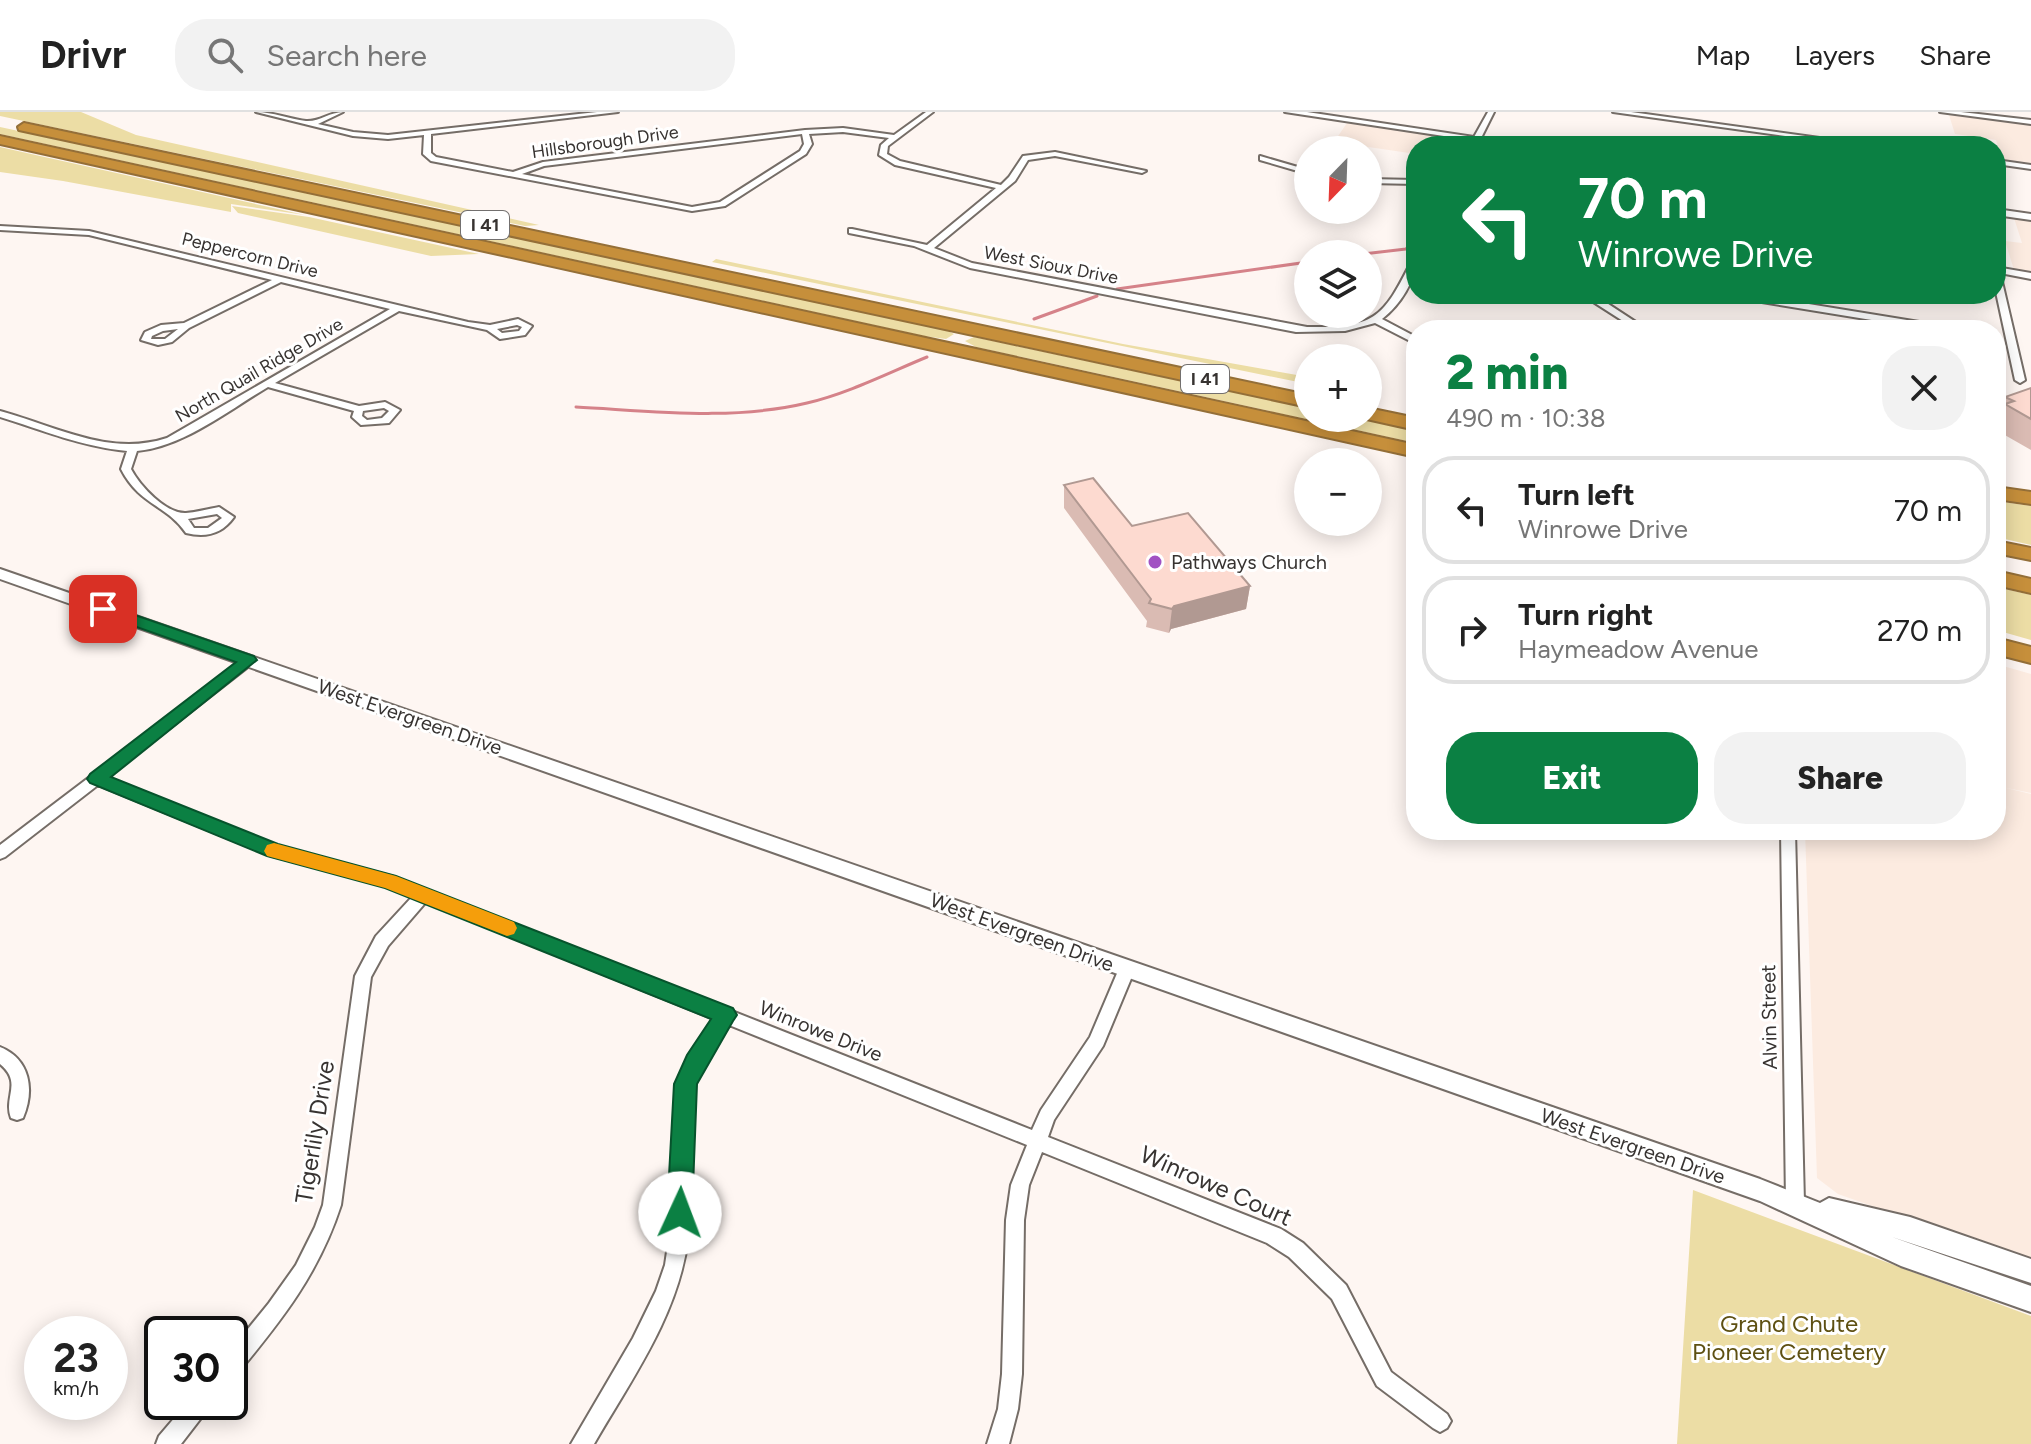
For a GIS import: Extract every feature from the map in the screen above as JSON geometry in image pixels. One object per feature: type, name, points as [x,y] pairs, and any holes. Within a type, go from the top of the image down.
[{"type":"highway","name":"I 41","points":[[16,125],[1294,398]]},
{"type":"highway","name":"I 41","points":[[0,140],[1406,449]]},
{"type":"highway","points":[[1158,394],[1406,464]]},
{"type":"highway","points":[[1382,413],[1406,416]]},
{"type":"highway","points":[[1382,416],[1406,422]]},
{"type":"highway","points":[[2006,494],[2031,498]]},
{"type":"highway","points":[[2006,549],[2031,554]]},
{"type":"highway","points":[[2006,580],[2031,586]]},
{"type":"street","points":[[259,112],[363,136],[428,134],[615,112]]},
{"type":"street","points":[[310,124],[340,112]]},
{"type":"street","points":[[930,112],[894,137],[882,148],[883,155],[1001,187]]},
{"type":"street","points":[[1289,112],[1438,136]]},
{"type":"street","points":[[1478,136],[1491,112]]},
{"type":"street","points":[[1616,112],[1798,136]]},
{"type":"street","points":[[1943,112],[2031,122]]},
{"type":"street","name":"Hillsborough Drive","points":[[512,175],[543,164],[805,132],[843,130],[894,137]]},
{"type":"street","points":[[428,134],[427,154],[434,159],[673,207],[704,208],[722,204],[803,152],[808,144],[805,132]]},
{"type":"street","points":[[928,249],[1001,187],[1016,173],[1022,162],[1033,156],[1055,154],[1142,171]]},
{"type":"street","points":[[1263,158],[1294,168]]},
{"type":"street","points":[[2006,163],[2031,167]]},
{"type":"street","points":[[1382,181],[1406,182]]},
{"type":"street","points":[[2006,213],[2031,217]]},
{"type":"street","name":"Peppercorn Drive","points":[[0,228],[89,233],[490,328]]},
{"type":"street","name":"West Sioux Drive","points":[[852,231],[905,241],[970,265],[1170,306],[1296,329],[1338,328]]},
{"type":"street","points":[[2006,273],[2031,276]]},
{"type":"street","points":[[186,326],[280,279]]},
{"type":"street","points":[[1382,314],[1406,288]]},
{"type":"street","points":[[1600,304],[1627,320]]},
{"type":"street","points":[[1792,304],[1889,320]]},
{"type":"street","points":[[2003,304],[2020,380]]},
{"type":"street","name":"North Quail Ridge Drive","points":[[132,451],[160,446],[398,308]]},
{"type":"street","points":[[1382,323],[1406,336]]},
{"type":"street","points":[[2006,339],[2011,340]]},
{"type":"street","points":[[267,384],[359,409]]},
{"type":"street","points":[[0,414],[132,451],[126,469],[139,493],[154,505],[181,517]]},
{"type":"street","points":[[0,425],[14,418]]},
{"type":"street","name":"West Evergreen Drive","points":[[0,574],[1795,1203],[1901,1254],[2031,1299]]},
{"type":"street","points":[[0,853],[249,660]]},
{"type":"street","name":"Winrowe Drive","points":[[97,779],[274,851],[366,874],[423,895],[1037,1139]]},
{"type":"street","name":"Alvin Street","points":[[1788,840],[1795,1203]]},
{"type":"street","name":"Tigerlily Drive","points":[[248,1346],[287,1299],[324,1234],[332,1205],[363,976],[382,941],[423,895]]},
{"type":"street","points":[[998,1444],[1008,1409],[1012,1374],[1015,1220],[1020,1185],[1037,1139],[1057,1099],[1097,1041],[1127,969]]},
{"type":"street","points":[[582,1444],[647,1330],[668,1282],[679,1240],[686,1084],[695,1062],[726,1015]]},
{"type":"street","points":[[0,1055],[10,1060],[19,1071],[23,1084],[17,1112]]},
{"type":"street","name":"Winrowe Court","points":[[1037,1139],[1242,1221],[1296,1250],[1339,1292],[1384,1379],[1440,1421]]},
{"type":"street","name":"West Evergreen Drive","points":[[1795,1203],[1910,1229],[2031,1271]]},
{"type":"street","points":[[167,1444],[186,1420]]},
{"type":"shaded area","points":[[1949,115],[2031,125],[2031,165],[2006,161],[2006,136],[1955,134]]},
{"type":"shaded area","points":[[1347,123],[1436,136],[1406,136],[1406,153],[1382,149],[1382,136],[1338,136]]},
{"type":"shaded area","points":[[2014,218],[2031,220],[2031,273],[2014,270],[2006,241],[2022,243]]},
{"type":"shaded area","points":[[2006,667],[2031,674],[2031,793],[2006,788]]},
{"type":"shaded area","points":[[2006,788],[2031,794],[2031,1262],[1838,1194],[1817,1178],[1805,840],[2006,840]]},
{"type":"green space","points":[[0,112],[81,112],[136,135],[539,225],[525,226],[0,116]]},
{"type":"green space","points":[[0,127],[944,329],[954,334],[946,339],[924,336],[0,134]]},
{"type":"green space","points":[[0,147],[305,215],[231,204],[231,212],[0,172]]},
{"type":"green space","points":[[232,206],[309,217],[479,254],[431,256],[238,213]]},
{"type":"green space","points":[[716,259],[1123,344],[1294,375],[1294,381],[712,262]]},
{"type":"green space","points":[[974,337],[1294,405],[1294,416],[976,347],[965,341]]},
{"type":"green space","points":[[1382,424],[1406,429],[1406,441],[1366,432],[1382,432]]},
{"type":"green space","points":[[2006,502],[2031,506],[2031,545],[2006,539]]},
{"type":"green space","points":[[2006,589],[2031,595],[2031,640],[2006,633]]},
{"type":"green space","name":"Grand Chute Pioneer Cemetery","points":[[1693,1190],[2031,1316],[2031,1444],[1677,1444]]},
{"type":"building","points":[[2031,388],[2031,419],[2006,405],[2014,401],[2006,397]]},
{"type":"building","points":[[1093,478],[1132,526],[1188,513],[1250,586],[1172,609],[1149,603],[1151,599],[1064,485]]},
{"type":"waterway","points":[[1382,252],[1406,249]]},
{"type":"waterway","points":[[1117,289],[1294,264]]},
{"type":"waterway","points":[[1034,319],[1097,296]]},
{"type":"waterway","points":[[576,407],[692,413],[779,409],[838,394],[927,357]]},
{"type":"slow traffic","points":[[274,851],[389,881],[507,928]]},
{"type":"place","name":"Pathways Church","points":[[1155,562]]},
{"type":"route","points":[[103,609],[249,660],[97,779],[274,851],[389,881],[726,1015],[695,1062],[686,1084],[680,1213]]}]
